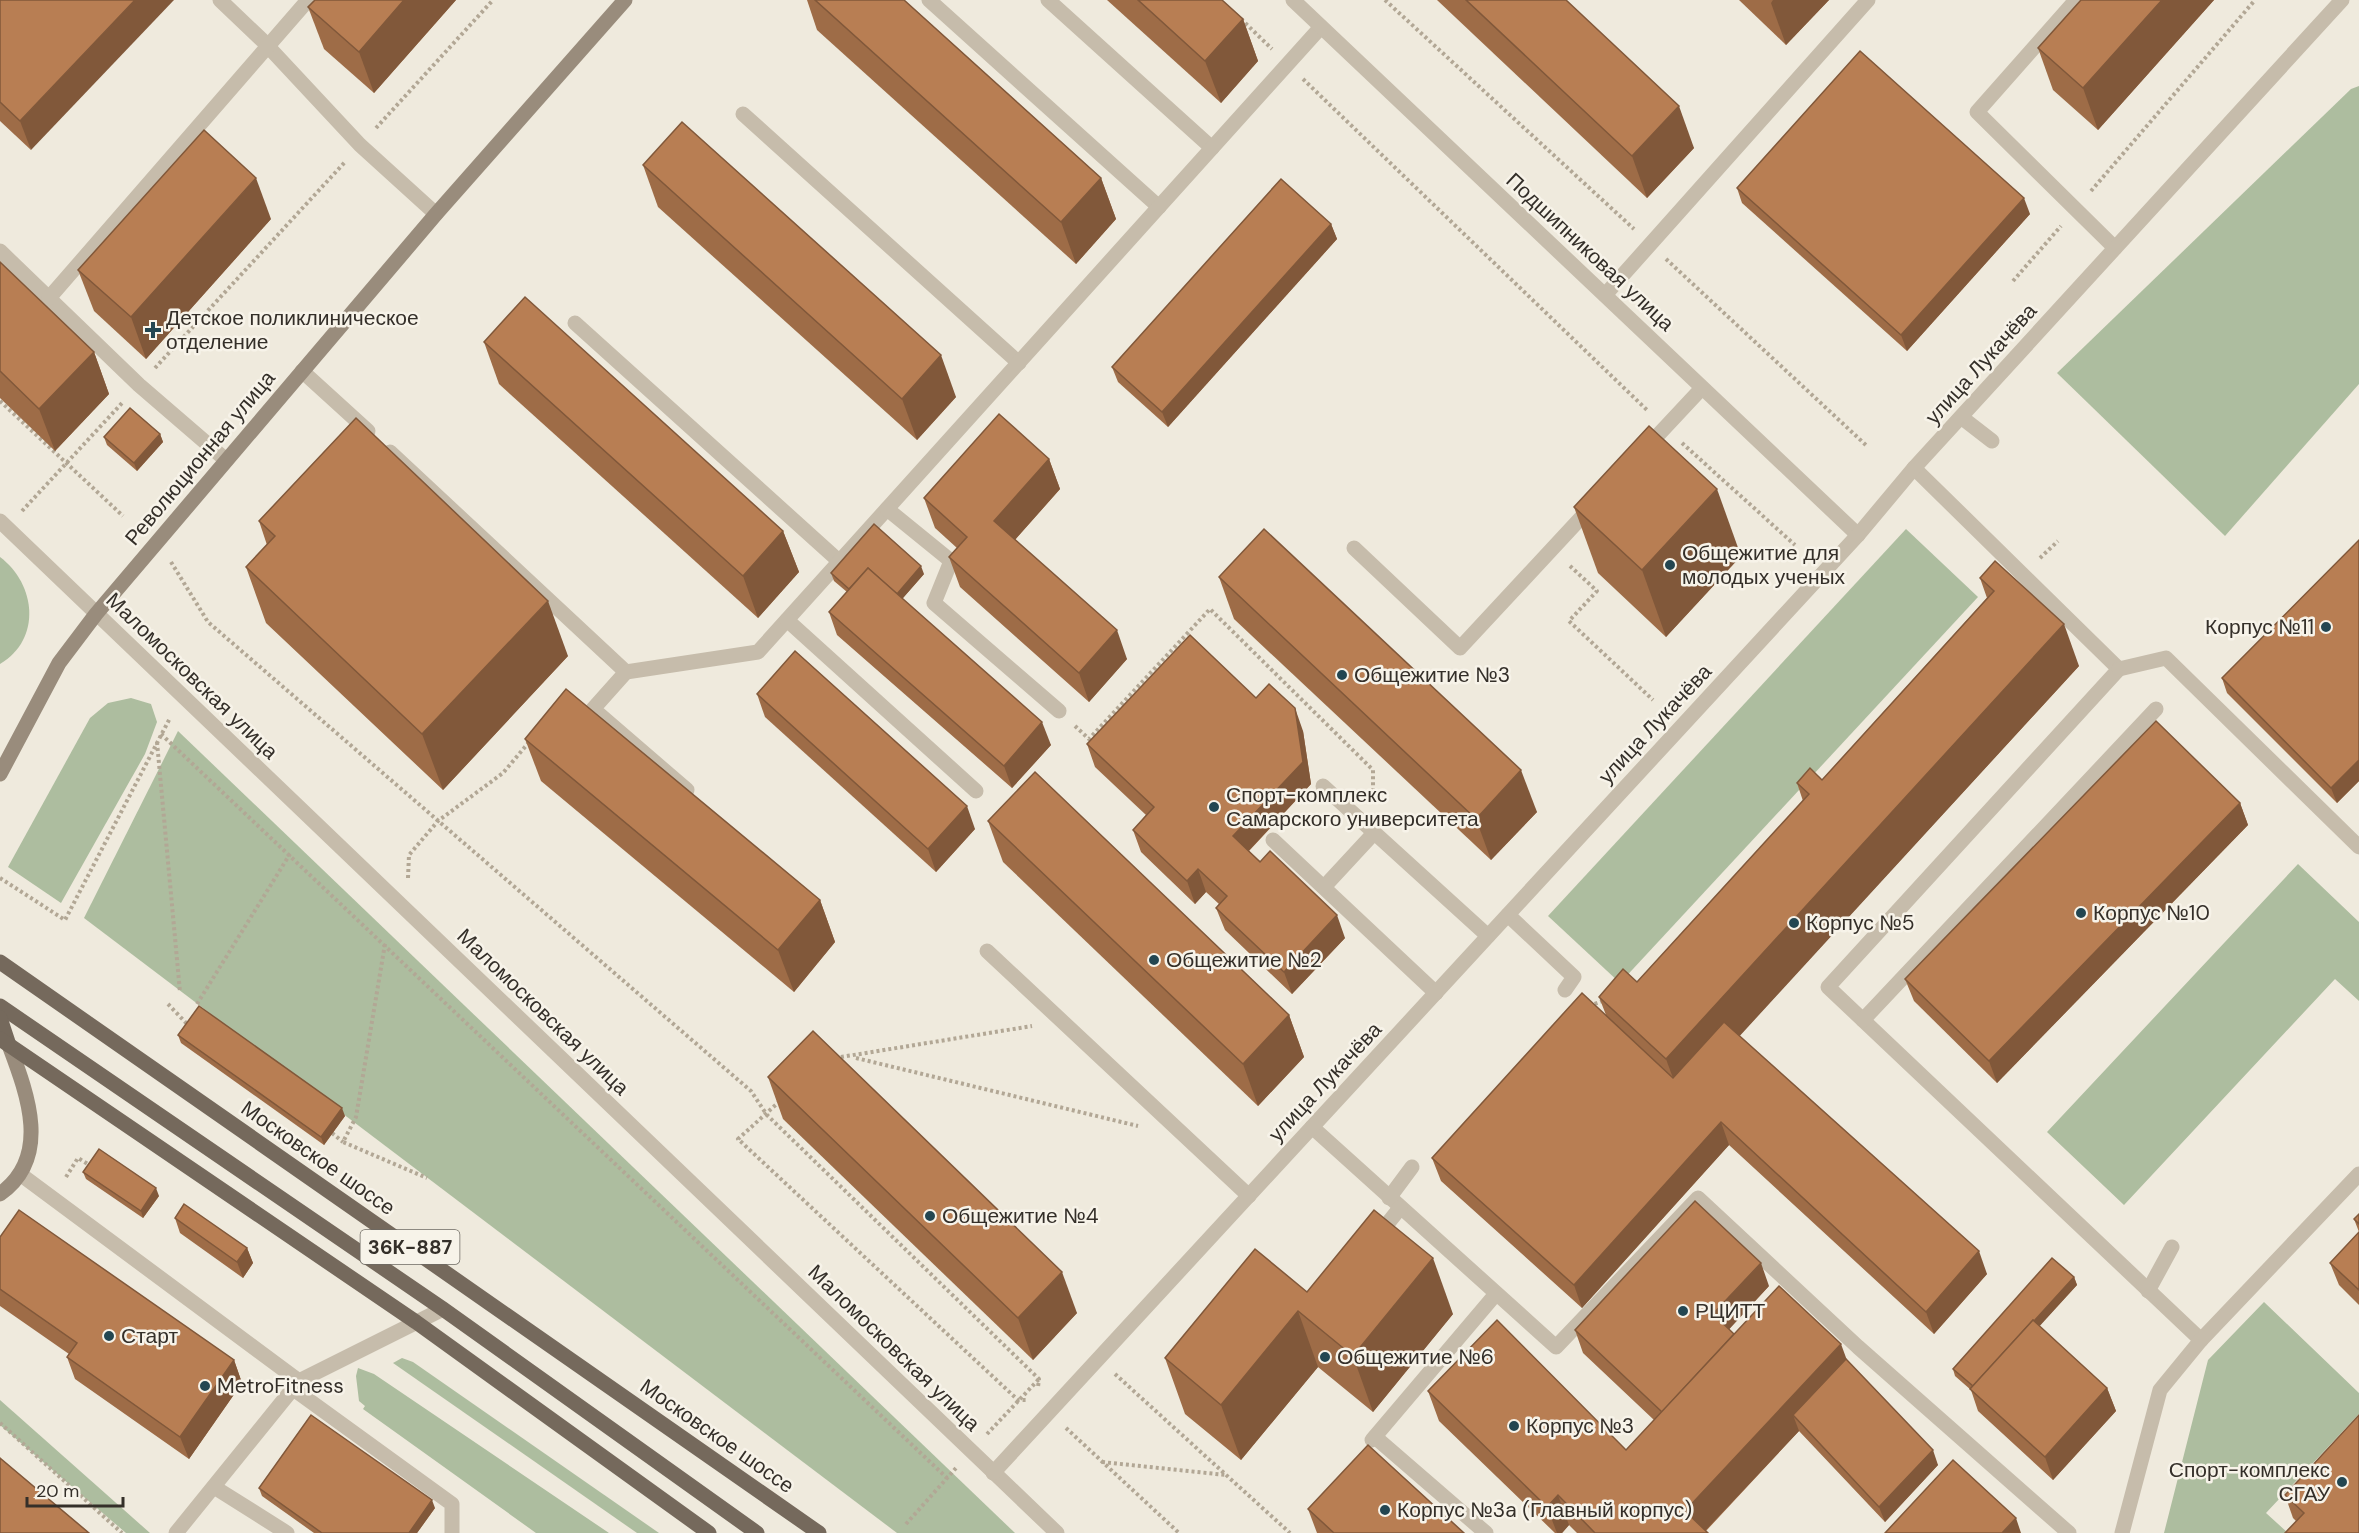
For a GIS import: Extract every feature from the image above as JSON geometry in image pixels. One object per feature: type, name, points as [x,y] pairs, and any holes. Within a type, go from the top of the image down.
[{"type":"main road","name":"Революционная улица","points":[[0,774],[60,663],[96,614],[436,214],[625,0]]},
{"type":"main road","name":"Московское шоссе","points":[[0,962],[819,1533]]},
{"type":"main road","name":"36К-887","points":[[0,1006],[443,1309],[757,1533]]},
{"type":"main road","points":[[0,1018],[5,1042],[28,1096],[32,1119],[32,1140],[20,1174],[0,1194]]},
{"type":"main road","name":"36К-887","points":[[5,1042],[416,1322],[709,1533]]},
{"type":"street","points":[[220,0],[267,45],[360,145],[436,214]]},
{"type":"street","points":[[49,298],[308,0]]},
{"type":"street","points":[[929,0],[1159,207]]},
{"type":"street","points":[[1048,0],[1212,148]]},
{"type":"street","name":"Подшипниковая улица","points":[[1293,0],[1858,535]]},
{"type":"street","points":[[1605,295],[1868,0]]},
{"type":"street","points":[[2076,0],[1977,111],[2115,248]]},
{"type":"street","name":"улица Лукачёва","points":[[993,1473],[1858,535],[1914,468],[2342,0]]},
{"type":"street","points":[[700,801],[593,709],[626,672],[758,652],[1322,27]]},
{"type":"street","points":[[743,114],[1019,363]]},
{"type":"street","points":[[0,251],[139,385],[226,460]]},
{"type":"street","points":[[575,323],[840,562]]},
{"type":"street","points":[[302,371],[626,672]]},
{"type":"street","points":[[1631,464],[1702,388]]},
{"type":"street","points":[[1961,417],[1992,441]]},
{"type":"street","points":[[1914,468],[2119,669]]},
{"type":"street","points":[[1354,548],[1460,648],[1599,498]]},
{"type":"street","points":[[887,509],[951,561],[934,603],[1059,711]]},
{"type":"street","name":"Маломосковская улица","points":[[3,524],[1057,1533]]},
{"type":"street","points":[[787,620],[976,791]]},
{"type":"street","points":[[2200,1340],[1828,987],[2119,669],[2166,658],[2357,842]]},
{"type":"street","points":[[1863,1020],[2156,709]]},
{"type":"street","points":[[1323,786],[1488,936]]},
{"type":"street","points":[[1324,888],[1374,832]]},
{"type":"street","points":[[1273,840],[1436,993]]},
{"type":"street","points":[[1508,915],[1574,977],[1565,990]]},
{"type":"street","points":[[987,951],[1249,1196]]},
{"type":"street","points":[[1312,1127],[1495,1295],[1556,1347],[1698,1198],[1858,1347],[2069,1533]]},
{"type":"street","points":[[1366,1250],[1395,1203],[1412,1167]]},
{"type":"street","points":[[20,1174],[452,1504],[462,1533]]},
{"type":"street","points":[[2122,1533],[2160,1390],[2200,1340],[2359,1174]]},
{"type":"street","points":[[2148,1292],[2172,1247]]},
{"type":"street","points":[[1486,1533],[1373,1438],[1495,1295]]},
{"type":"street","points":[[176,1533],[296,1384],[443,1309]]},
{"type":"street","points":[[214,1487],[287,1533]]},
{"type":"street","points":[[452,1504],[452,1533]]},
{"type":"path","points":[[3,524],[67,464],[494,0]]},
{"type":"path","points":[[1385,0],[1868,447]]},
{"type":"path","points":[[2013,281],[2255,0]]},
{"type":"path","points":[[1238,16],[1665,428],[1795,545]]},
{"type":"path","points":[[0,401],[123,516]]},
{"type":"path","points":[[2022,575],[2058,541]]},
{"type":"path","points":[[1552,549],[1597,591],[1569,621],[1653,700]]},
{"type":"path","points":[[169,558],[208,622],[751,1091],[767,1115],[1039,1378],[1038,1400],[1049,1412],[1179,1533]]},
{"type":"path","points":[[1059,711],[1089,739],[1210,609],[1373,770],[1374,832]]},
{"type":"path","points":[[0,878],[65,920],[171,718]]},
{"type":"path","points":[[161,734],[947,1478]]},
{"type":"path","points":[[407,911],[408,855],[438,821],[503,773],[531,739]]},
{"type":"path","points":[[157,742],[180,992]]},
{"type":"path","points":[[196,1004],[290,854]]},
{"type":"path","points":[[343,1142],[356,1117],[385,944]]},
{"type":"path","points":[[1586,1008],[1608,998]]},
{"type":"path","points":[[168,1004],[191,1028]]},
{"type":"path","points":[[831,1058],[853,1057],[1062,1021]]},
{"type":"path","points":[[853,1057],[1141,1127]]},
{"type":"path","points":[[782,1099],[738,1139],[1018,1400],[1038,1400]]},
{"type":"path","points":[[332,1133],[343,1142],[427,1178]]},
{"type":"path","points":[[66,1178],[78,1158],[94,1168]]},
{"type":"path","points":[[1099,1359],[1290,1533]]},
{"type":"path","points":[[0,1423],[122,1533]]},
{"type":"path","points":[[1101,1462],[1228,1475]]},
{"type":"green space","points":[[2359,86],[2359,384],[2225,536],[2057,373],[2351,89]]},
{"type":"green space","points":[[1906,529],[1978,597],[1620,983],[1548,916]]},
{"type":"green space","points":[[0,557],[12,568],[21,582],[27,596],[29,611],[28,626],[23,641],[14,653],[0,664]]},
{"type":"green space","points":[[131,698],[151,704],[157,722],[145,754],[61,903],[8,867],[90,718],[108,703]]},
{"type":"green space","points":[[178,731],[1015,1533],[897,1533],[84,918]]},
{"type":"green space","points":[[2298,864],[2359,922],[2359,1001],[2335,979],[2124,1205],[2047,1132]]},
{"type":"green space","points":[[2264,1302],[2359,1393],[2359,1414],[2266,1513],[2288,1533],[2164,1533],[2208,1360]]},
{"type":"green space","points":[[402,1358],[413,1362],[659,1533],[637,1533],[393,1363]]},
{"type":"green space","points":[[358,1368],[374,1374],[609,1533],[536,1533],[363,1409],[365,1406],[359,1401],[356,1376]]},
{"type":"green space","points":[[0,1400],[150,1533],[126,1533],[0,1425]]},
{"type":"building","points":[[0,0],[135,0],[20,121],[0,102]]},
{"type":"building","points":[[315,0],[404,0],[359,52],[308,7]]},
{"type":"building","points":[[815,0],[904,0],[1101,178],[1061,222]]},
{"type":"building","points":[[1138,0],[1222,0],[1243,19],[1205,61]]},
{"type":"building","points":[[1466,0],[1566,0],[1679,106],[1632,156]]},
{"type":"building","points":[[2081,0],[2162,0],[2083,88],[2038,48]]},
{"type":"building","points":[[1860,51],[2024,198],[1901,335],[1737,188]]},
{"type":"building","points":[[682,122],[941,355],[902,399],[643,165]]},
{"type":"building","points":[[204,130],[256,178],[131,317],[78,270]]},
{"type":"building","points":[[1281,179],[1331,224],[1162,412],[1112,367]]},
{"type":"building","points":[[0,262],[94,352],[39,409],[0,371]]},
{"type":"building","points":[[525,297],[783,531],[743,576],[484,342]]},
{"type":"building","points":[[130,408],[160,434],[134,463],[104,437]]},
{"type":"building","points":[[999,414],[1049,459],[994,521],[1117,630],[1079,673],[949,557],[967,537],[924,498]]},
{"type":"building","points":[[356,418],[548,601],[422,734],[246,567],[275,536],[259,521]]},
{"type":"building","points":[[1649,426],[1717,489],[1642,570],[1574,507]]},
{"type":"building","points":[[874,524],[921,566],[897,594],[868,568],[849,589],[831,573]]},
{"type":"building","name":"Общежитие №3","points":[[1264,529],[1521,770],[1476,819],[1219,577]]},
{"type":"building","name":"Корпус №11","points":[[2359,540],[2359,760],[2331,788],[2222,678]]},
{"type":"building","points":[[1995,561],[2064,624],[1666,1059],[1599,997],[1623,969],[1637,982],[1809,794],[1797,783],[1810,768],[1822,780],[1994,591],[1980,578]]},
{"type":"building","points":[[868,568],[1042,722],[1004,766],[829,612]]},
{"type":"building","name":"Спорт-комплекс Самарского университета","points":[[1190,635],[1256,698],[1269,684],[1295,708],[1303,762],[1233,836],[1260,862],[1270,851],[1337,915],[1284,972],[1216,908],[1227,896],[1198,869],[1187,881],[1133,830],[1154,807],[1087,744]]},
{"type":"building","points":[[795,651],[967,806],[928,849],[757,694]]},
{"type":"building","points":[[566,689],[820,900],[778,950],[525,739]]},
{"type":"building","name":"Корпус №10","points":[[2156,721],[2240,803],[1989,1061],[1905,979]]},
{"type":"building","name":"Общежитие №2","points":[[1035,772],[1289,1015],[1243,1064],[988,821]]},
{"type":"building","points":[[1582,993],[1673,1078],[1724,1022],[1979,1251],[1926,1312],[1721,1122],[1574,1285],[1432,1158]]},
{"type":"building","points":[[199,1006],[342,1108],[321,1137],[178,1035]]},
{"type":"building","name":"Общежитие №4","points":[[813,1031],[1062,1272],[1018,1318],[768,1077]]},
{"type":"building","points":[[99,1149],[156,1188],[141,1211],[83,1172]]},
{"type":"building","name":"РЦИТТ","points":[[1695,1201],[1761,1263],[1713,1314],[1734,1334],[1662,1412],[1575,1330]]},
{"type":"building","points":[[184,1204],[247,1248],[237,1262],[175,1218]]},
{"type":"building","name":"Старт","points":[[19,1210],[234,1360],[180,1437],[67,1357],[77,1343],[0,1289],[0,1237]]},
{"type":"building","points":[[1374,1210],[1433,1258],[1353,1356],[1298,1311],[1221,1405],[1165,1358],[1255,1249],[1307,1292]]},
{"type":"building","points":[[2359,1214],[2359,1224],[2354,1219]]},
{"type":"building","points":[[2359,1232],[2359,1290],[2330,1263]]},
{"type":"building","points":[[2052,1258],[2074,1277],[1973,1386],[1953,1369]]},
{"type":"building","name":"Корпус №3","points":[[1779,1286],[1841,1344],[1685,1511],[1708,1533],[1595,1533],[1558,1495],[1547,1507],[1428,1391],[1497,1320],[1626,1450]]},
{"type":"building","points":[[2033,1320],[2107,1388],[2045,1457],[1970,1389]]},
{"type":"building","points":[[1846,1359],[1933,1450],[1879,1507],[1793,1415]]},
{"type":"building","points":[[311,1415],[432,1500],[409,1533],[322,1533],[259,1488]]},
{"type":"building","points":[[2359,1415],[2359,1533],[2285,1533],[2304,1513],[2285,1495]]},
{"type":"building","points":[[1368,1445],[1464,1533],[1334,1533],[1308,1509]]},
{"type":"building","points":[[0,1458],[89,1533],[0,1533]]},
{"type":"building","points":[[1953,1460],[2016,1518],[2002,1533],[1885,1533]]},
{"type":"place","name":"Детское поликлиническое отделение","points":[[153,330]]},
{"type":"place","name":"Общежитие для молодых ученых","points":[[1670,565]]},
{"type":"place","name":"Корпус №11","points":[[2326,627]]},
{"type":"place","name":"Общежитие №3","points":[[1342,675]]},
{"type":"place","name":"Спорт-комплекс Самарского университета","points":[[1214,807]]},
{"type":"place","name":"Корпус №10","points":[[2081,913]]},
{"type":"place","name":"Корпус №5","points":[[1794,923]]},
{"type":"place","name":"Общежитие №2","points":[[1154,960]]},
{"type":"place","name":"Общежитие №4","points":[[930,1216]]},
{"type":"place","name":"РЦИТТ","points":[[1683,1311]]},
{"type":"place","name":"Старт","points":[[109,1336]]},
{"type":"place","name":"Общежитие №6","points":[[1325,1357]]},
{"type":"place","name":"MetroFitness","points":[[205,1386]]},
{"type":"place","name":"Корпус №3","points":[[1514,1426]]},
{"type":"place","name":"Спорт-комплекс СГАУ","points":[[2342,1482]]},
{"type":"place","name":"Корпус №3a (Главный корпус)","points":[[1385,1510]]}]
